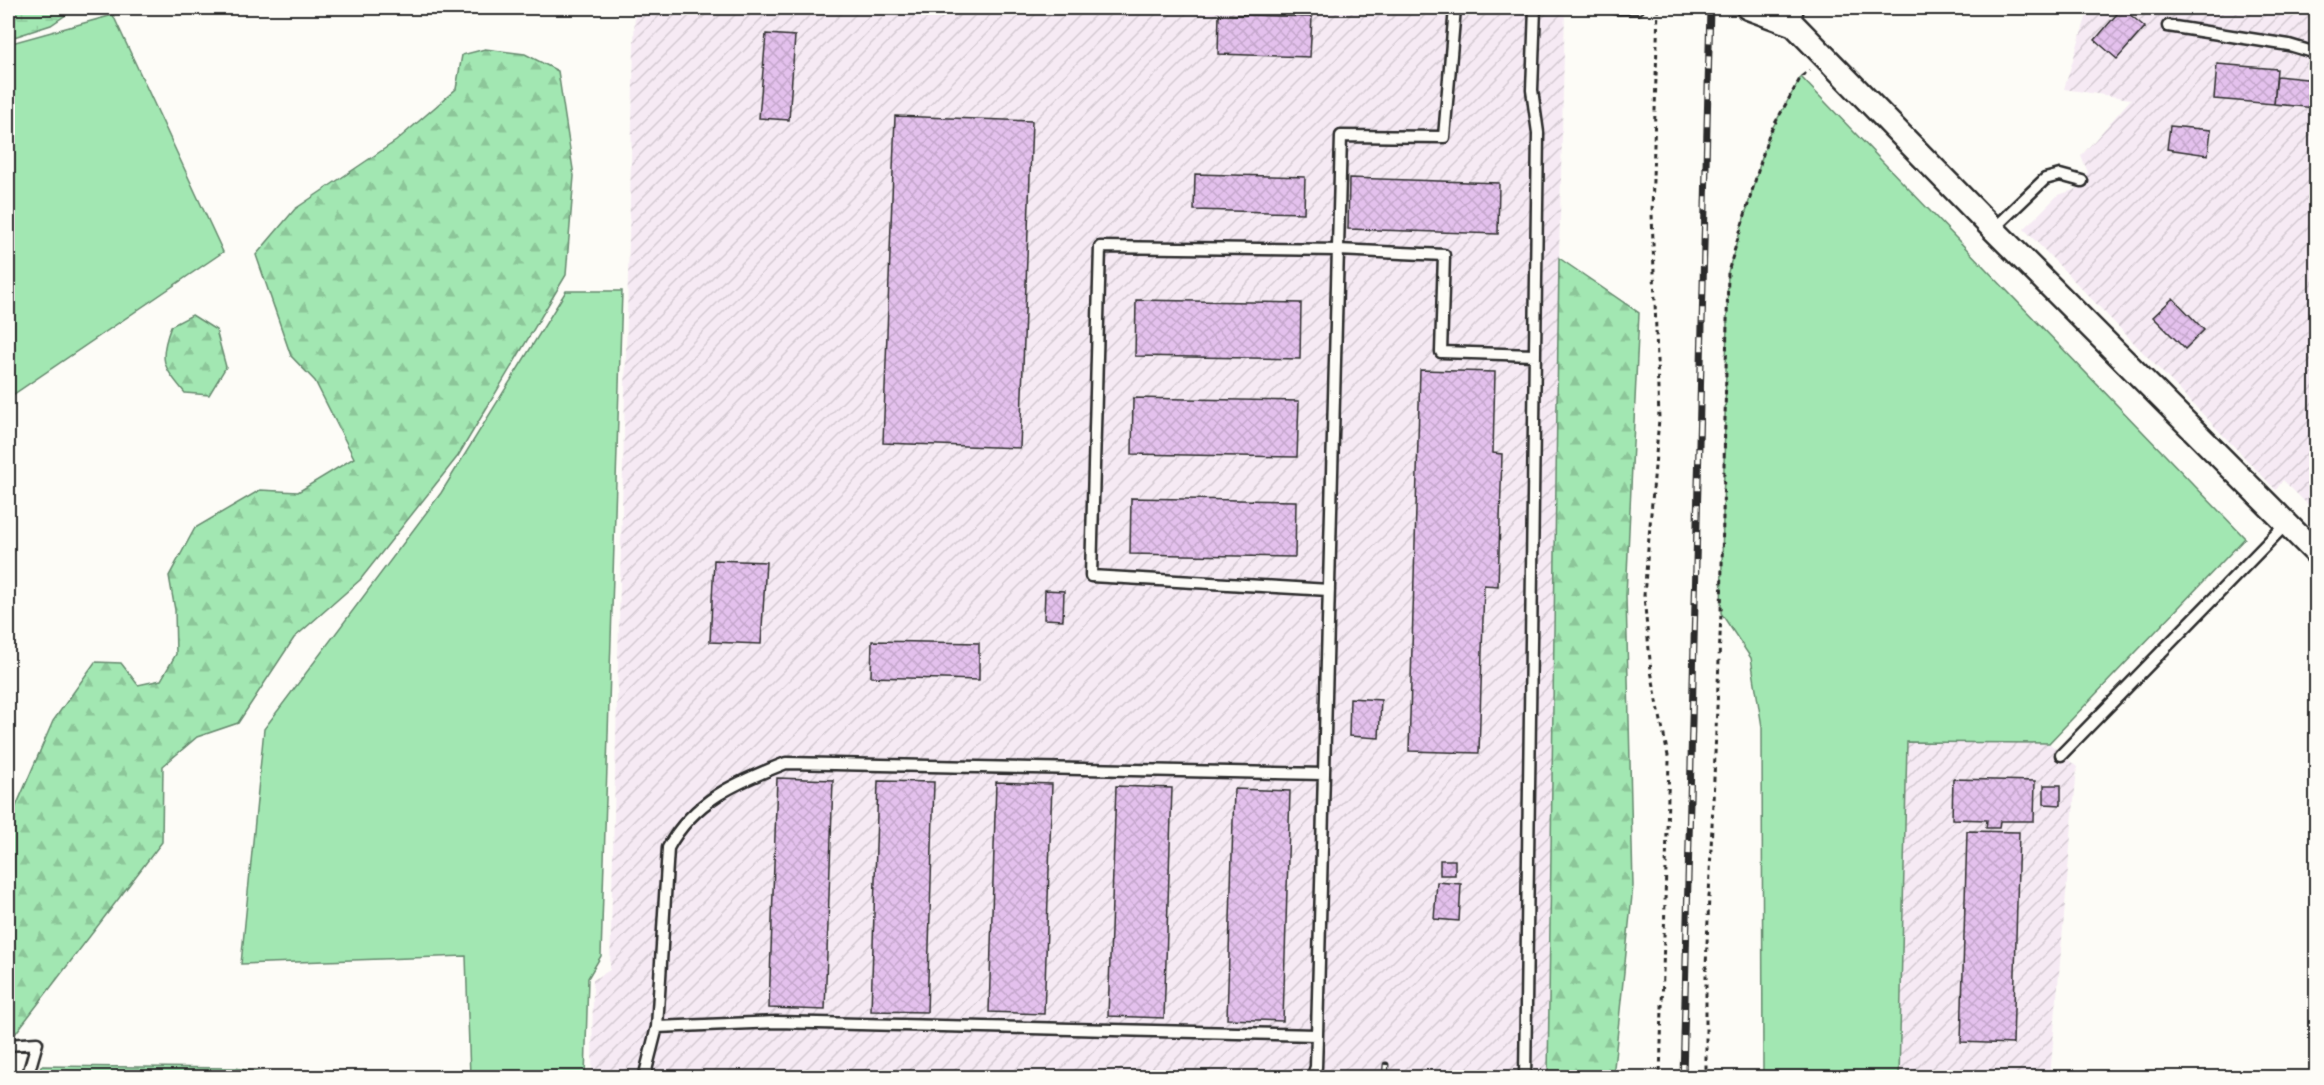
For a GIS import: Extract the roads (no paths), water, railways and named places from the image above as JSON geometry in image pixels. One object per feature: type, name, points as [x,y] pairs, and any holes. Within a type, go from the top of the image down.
[{"type":"street","points":[[1748,8],[1785,14],[1993,229],[2316,553]]},
{"type":"lane","points":[[1312,1077],[1316,1067],[1317,1035],[1341,136],[1444,138],[1455,8]]},
{"type":"lane","points":[[1526,1077],[1538,133],[1532,90],[1535,8]]},
{"type":"lane","points":[[1615,8],[1637,8],[1636,20]]},
{"type":"lane","points":[[2168,26],[2289,45],[2316,53]]},
{"type":"lane","points":[[1993,229],[2045,179],[2060,175],[2082,181]]},
{"type":"lane","points":[[1329,590],[1091,576],[1100,247],[1338,250],[1444,255],[1441,352],[1535,355]]},
{"type":"lane","points":[[2061,755],[2287,523]]},
{"type":"lane","points":[[644,1077],[657,1027],[668,848],[678,828],[701,807],[743,780],[786,763],[1324,774]]},
{"type":"lane","points":[[657,1027],[776,1022],[1317,1035]]},
{"type":"lane","points":[[8,1046],[37,1043],[27,1077]]},
{"type":"railway","points":[[1683,1078],[1710,8]]},
{"type":"railway","points":[[1385,1078],[1386,1065]]}]
